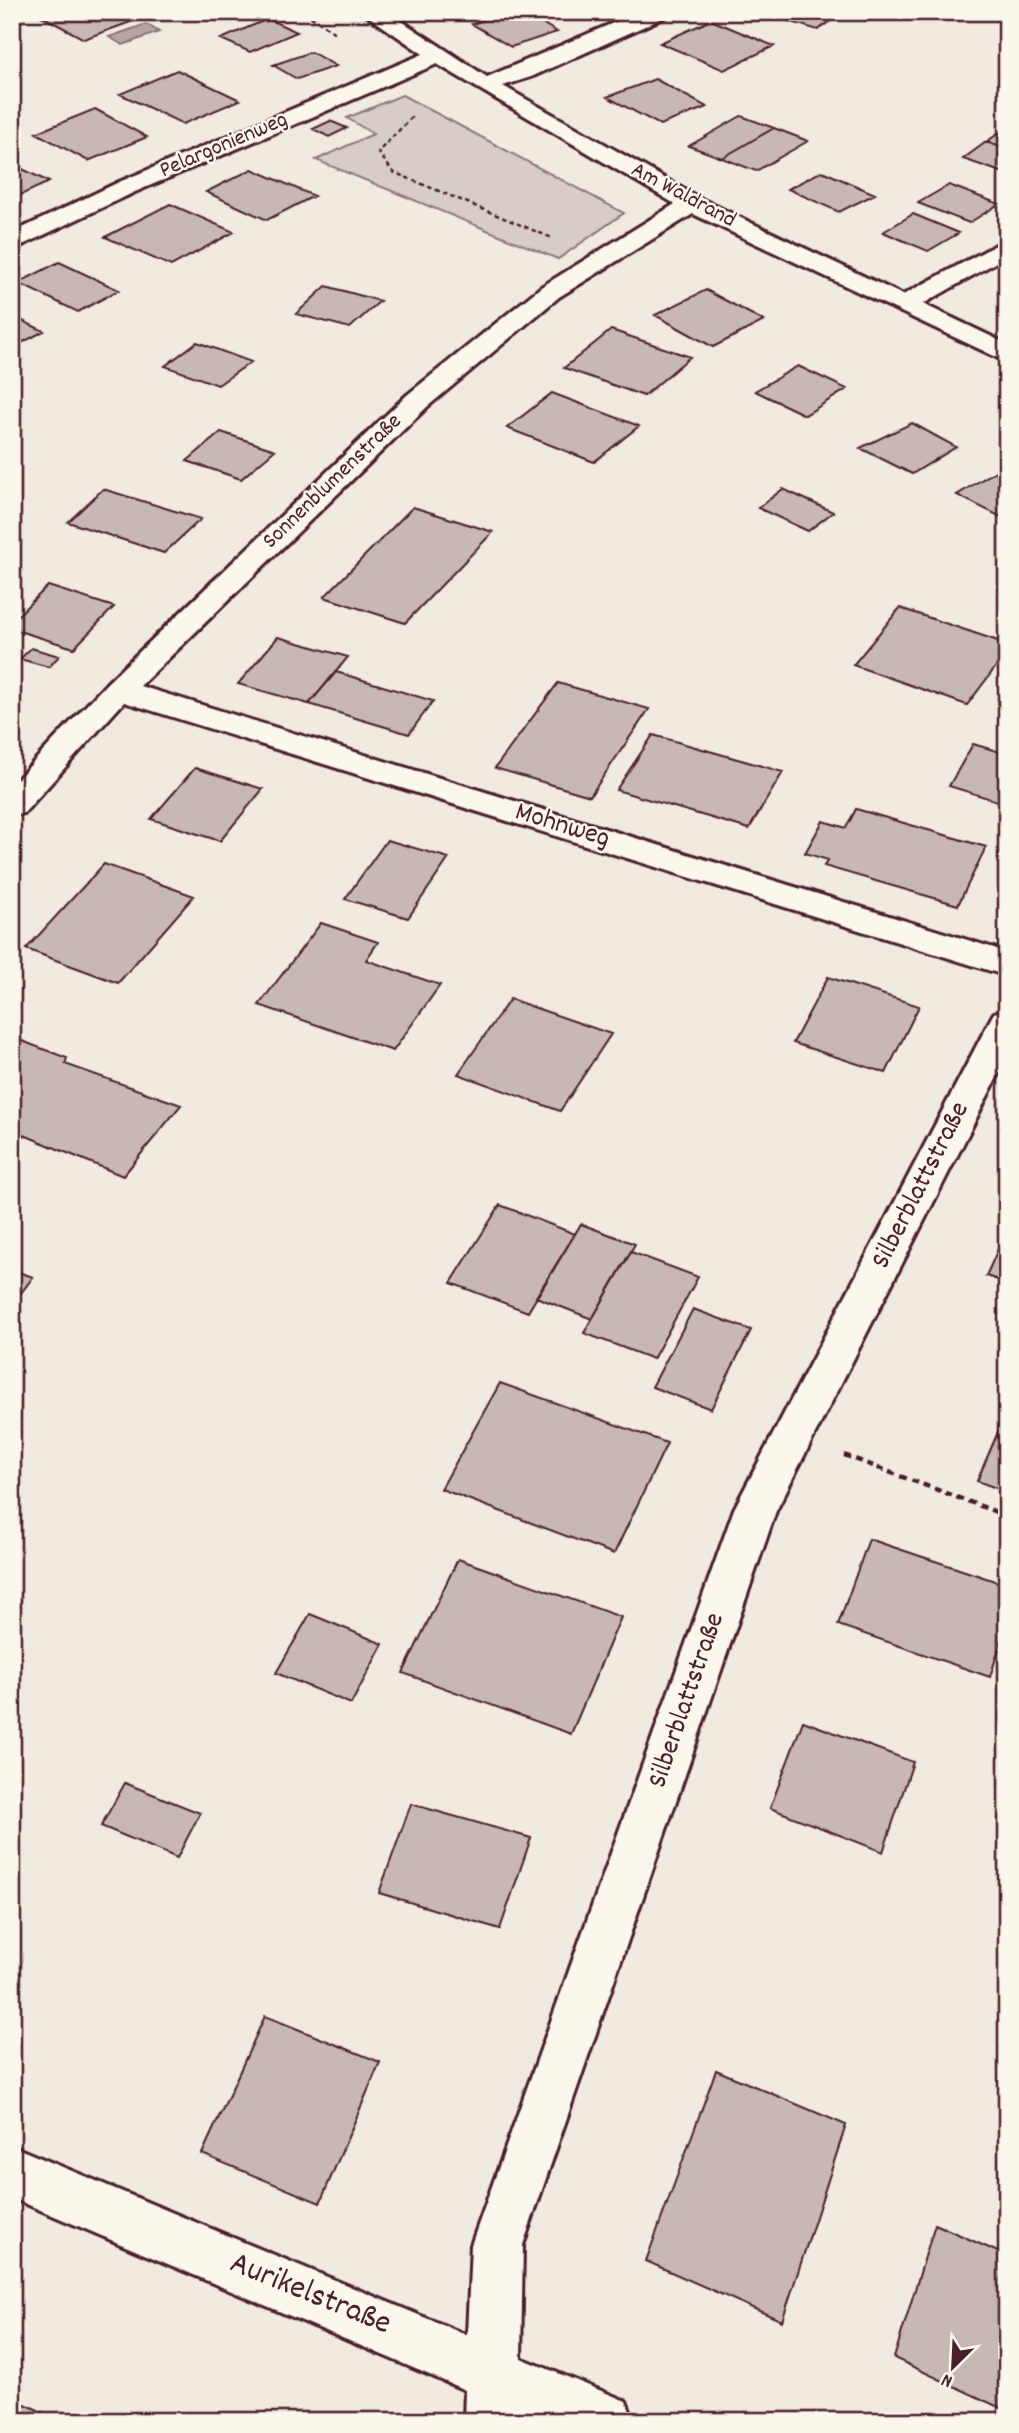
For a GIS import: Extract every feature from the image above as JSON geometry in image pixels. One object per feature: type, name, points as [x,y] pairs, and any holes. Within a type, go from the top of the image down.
[{"type":"street","name":"Am Waldrand","points":[[373,12],[484,85],[692,204],[1007,354]]},
{"type":"street","points":[[484,85],[523,72],[657,12]]},
{"type":"street","name":"Pelargonienweg","points":[[12,243],[127,187],[438,57]]},
{"type":"street","name":"Sonnenblumenstraße","points":[[12,805],[118,690],[416,401],[550,292],[692,204]]},
{"type":"street","points":[[904,305],[1007,246]]},
{"type":"street","name":"Mohnweg","points":[[118,690],[1007,964]]},
{"type":"street","name":"Silberblattstraße","points":[[493,2396],[498,2245],[755,1509],[1007,1022]]},
{"type":"street","name":"Aurikelstraße","points":[[12,2172],[493,2396],[606,2421]]},
{"type":"path","points":[[416,114],[378,152],[393,172],[518,226],[605,258]]},
{"type":"path","points":[[793,1437],[1007,1516]]},
{"type":"shaded area","points":[[146,24],[159,32],[123,45],[109,37]]},
{"type":"shaded area","points":[[402,95],[624,213],[558,259],[316,160],[373,134],[347,118]]},
{"type":"building","points":[[34,12],[121,12],[136,20],[84,39]]},
{"type":"building","points":[[509,12],[523,12],[557,32],[511,47],[472,24]]},
{"type":"building","points":[[758,12],[843,12],[818,30]]},
{"type":"building","points":[[268,19],[297,32],[250,52],[221,39]]},
{"type":"building","points":[[711,20],[774,46],[724,70],[660,43]]},
{"type":"building","points":[[311,52],[336,66],[297,79],[273,65]]},
{"type":"building","points":[[177,70],[240,100],[183,124],[120,94]]},
{"type":"building","points":[[655,79],[707,107],[660,125],[607,97]]},
{"type":"building","points":[[95,109],[147,137],[88,161],[36,133]]},
{"type":"building","points":[[741,116],[774,128],[722,158],[689,146]]},
{"type":"building","points":[[330,121],[347,128],[329,137],[313,129]]},
{"type":"building","points":[[774,128],[808,141],[756,171],[722,158]]},
{"type":"building","points":[[1007,128],[1007,149],[986,142]]},
{"type":"building","points":[[986,142],[1007,149],[1007,174],[963,159]]},
{"type":"building","points":[[12,164],[49,182],[12,199]]},
{"type":"building","points":[[252,169],[314,196],[267,220],[206,192]]},
{"type":"building","points":[[822,171],[875,194],[839,212],[788,189]]},
{"type":"building","points":[[949,185],[999,204],[969,223],[918,203]]},
{"type":"building","points":[[170,204],[234,232],[171,266],[105,237]]},
{"type":"building","points":[[913,214],[959,233],[928,251],[883,232]]},
{"type":"building","points":[[59,262],[119,290],[78,312],[18,283]]},
{"type":"building","points":[[326,286],[380,301],[350,328],[296,314]]},
{"type":"building","points":[[706,290],[764,321],[713,347],[655,315]]},
{"type":"building","points":[[12,316],[44,331],[12,348]]},
{"type":"building","points":[[611,330],[690,357],[644,396],[564,368]]},
{"type":"building","points":[[197,342],[251,362],[218,385],[165,366]]},
{"type":"building","points":[[798,366],[847,389],[805,415],[755,391]]},
{"type":"building","points":[[552,393],[639,426],[594,462],[507,428]]},
{"type":"building","points":[[912,423],[956,447],[912,474],[860,448]]},
{"type":"building","points":[[221,432],[275,450],[241,479],[187,461]]},
{"type":"building","points":[[1007,464],[1007,520],[957,495]]},
{"type":"building","points":[[103,489],[201,519],[164,553],[68,522]]},
{"type":"building","points":[[783,489],[833,512],[808,531],[758,508]]},
{"type":"building","points":[[413,507],[493,532],[405,623],[324,597]]},
{"type":"building","points":[[48,586],[114,607],[74,648],[12,629],[12,621]]},
{"type":"building","points":[[900,608],[1007,644],[1007,652],[967,705],[853,665]]},
{"type":"building","points":[[278,637],[348,657],[309,704],[238,684]]},
{"type":"building","points":[[31,648],[59,656],[49,667],[20,659]]},
{"type":"building","points":[[336,672],[433,701],[409,734],[309,704]]},
{"type":"building","points":[[558,683],[649,709],[590,796],[495,768]]},
{"type":"building","points":[[653,735],[783,772],[749,829],[616,790]]},
{"type":"building","points":[[973,744],[1007,754],[1007,804],[949,786]]},
{"type":"building","points":[[195,768],[263,789],[220,841],[151,819]]},
{"type":"building","points":[[856,809],[986,847],[958,905],[824,866],[828,860],[805,853],[823,821],[846,828]]},
{"type":"building","points":[[387,840],[449,858],[408,918],[345,899]]},
{"type":"building","points":[[104,864],[194,896],[118,983],[26,949]]},
{"type":"building","points":[[321,923],[378,942],[366,960],[440,985],[393,1051],[259,1005]]},
{"type":"building","points":[[828,977],[919,1006],[886,1073],[793,1043]]},
{"type":"building","points":[[510,999],[611,1034],[560,1111],[458,1074]]},
{"type":"building","points":[[14,1038],[67,1058],[65,1064],[181,1105],[123,1176],[12,1130],[12,1122],[18,1114],[12,1111]]},
{"type":"building","points":[[500,1205],[575,1234],[528,1312],[451,1283]]},
{"type":"building","points":[[581,1224],[635,1244],[592,1319],[536,1297]]},
{"type":"building","points":[[1007,1229],[1007,1283],[986,1276]]},
{"type":"building","points":[[631,1252],[698,1277],[653,1359],[584,1333]]},
{"type":"building","points":[[12,1270],[33,1277],[12,1305]]},
{"type":"building","points":[[693,1309],[751,1330],[711,1409],[652,1387]]},
{"type":"building","points":[[500,1383],[667,1443],[614,1554],[441,1489]]},
{"type":"building","points":[[1007,1411],[1007,1492],[977,1481]]},
{"type":"building","points":[[869,1539],[1007,1585],[1007,1623],[990,1677],[838,1625]]},
{"type":"building","points":[[458,1559],[621,1617],[571,1734],[403,1673]]},
{"type":"building","points":[[310,1614],[383,1644],[351,1704],[276,1673]]},
{"type":"building","points":[[803,1721],[913,1762],[883,1852],[770,1808]]},
{"type":"building","points":[[125,1783],[200,1813],[177,1858],[101,1826]]},
{"type":"building","points":[[411,1804],[531,1838],[500,1929],[379,1893]]},
{"type":"building","points":[[265,2016],[380,2062],[320,2203],[202,2154]]},
{"type":"building","points":[[716,2070],[846,2125],[782,2321],[646,2261]]},
{"type":"building","points":[[935,2224],[1007,2256],[1007,2411],[894,2358]]},
{"type":"building","points":[[12,2398],[49,2415],[46,2421],[12,2421]]}]
